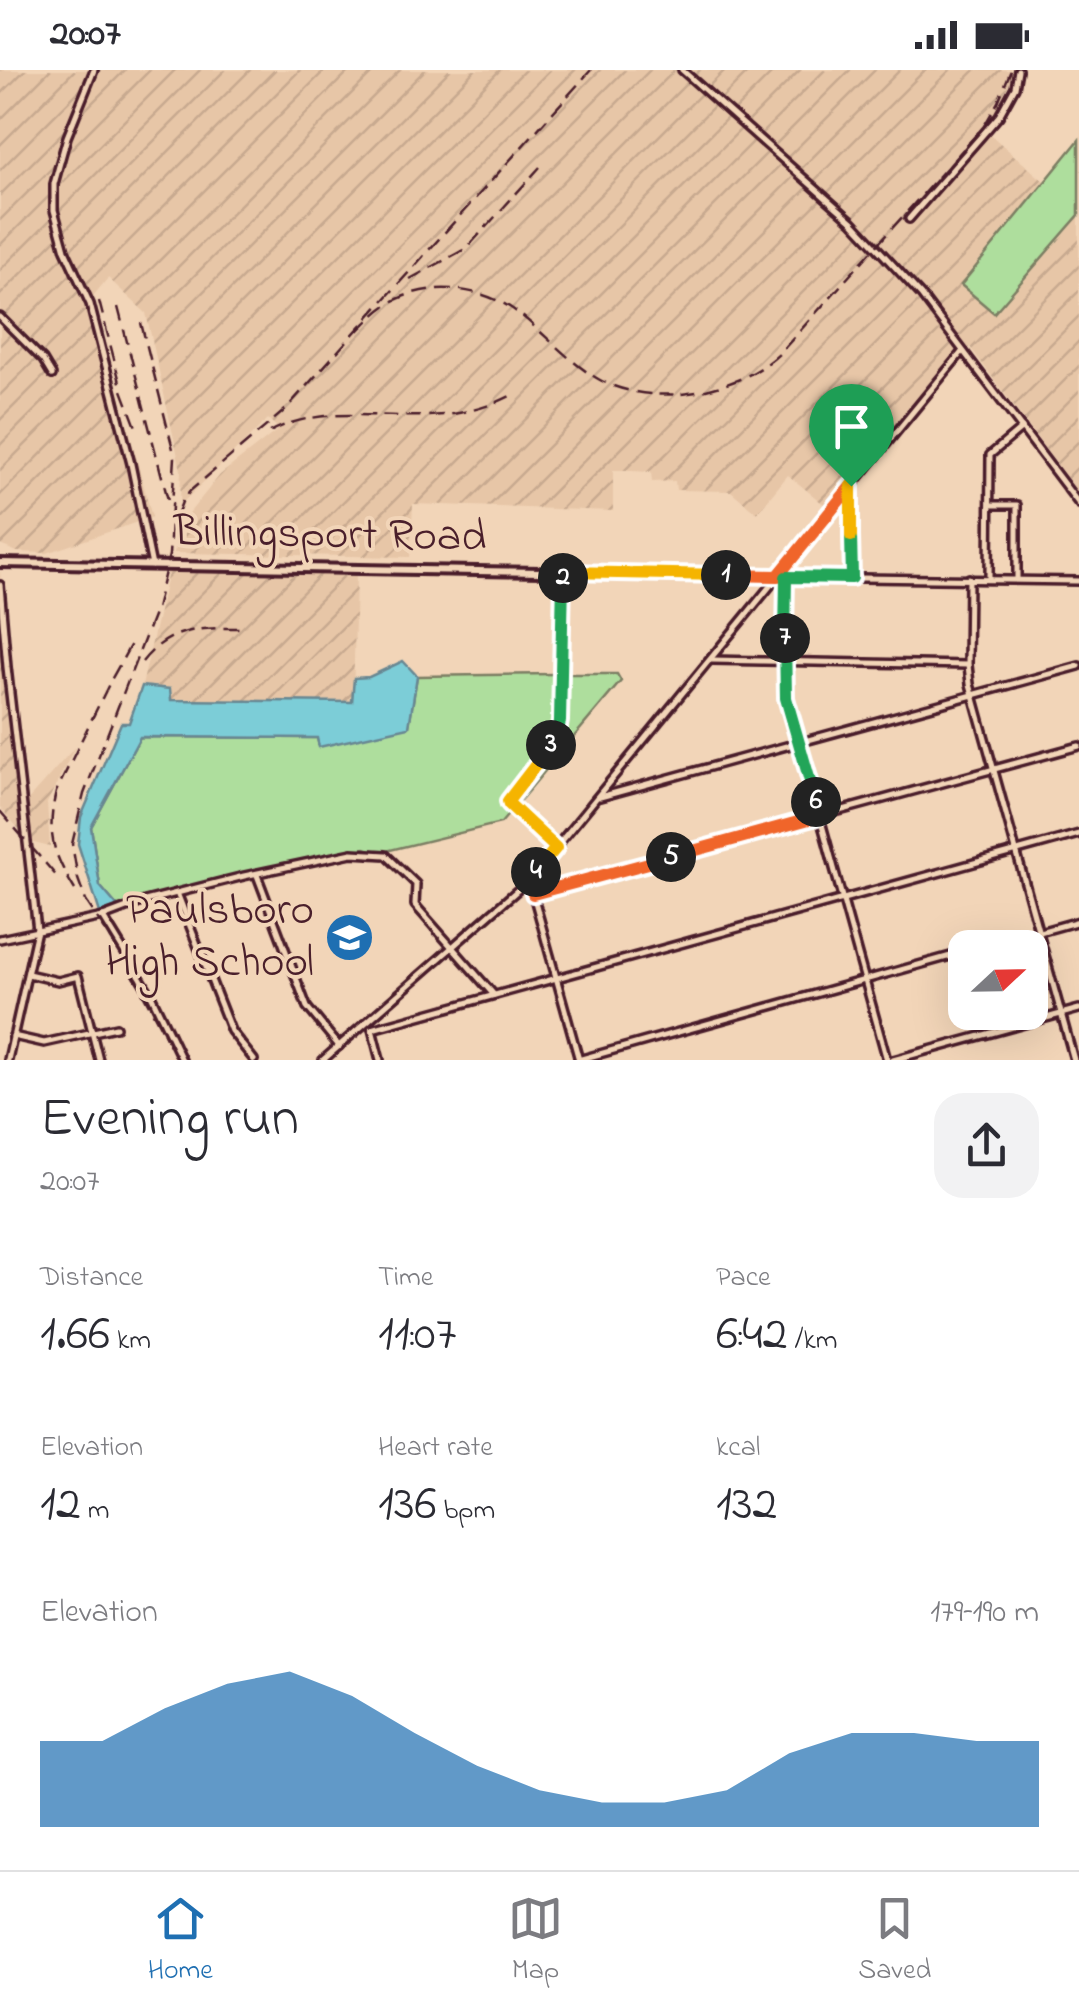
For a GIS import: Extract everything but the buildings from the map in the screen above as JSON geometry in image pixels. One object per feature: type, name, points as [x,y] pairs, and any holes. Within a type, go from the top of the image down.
[{"type":"street","points":[[94,70],[62,152],[54,184],[54,210],[65,250],[90,304],[131,464],[152,566]]},
{"type":"street","points":[[682,70],[852,221],[921,295],[1079,504]]},
{"type":"street","points":[[908,219],[1000,116],[1015,88],[1018,70]]},
{"type":"street","points":[[0,317],[42,360],[52,376]]},
{"type":"street","points":[[322,1060],[529,880],[782,577],[962,352]]},
{"type":"street","points":[[989,579],[990,456],[1022,428]]},
{"type":"street","points":[[851,486],[852,578]]},
{"type":"street","points":[[991,505],[1017,505],[1017,579]]},
{"type":"street","name":"Billingsport Road","points":[[0,563],[1079,581]]},
{"type":"street","points":[[556,848],[509,804],[510,797],[557,737],[564,572]]},
{"type":"street","points":[[782,577],[786,698],[890,1060],[1079,1009]]},
{"type":"street","points":[[969,578],[968,665],[972,695],[1037,930]]},
{"type":"street","points":[[0,585],[37,930],[8,1060]]},
{"type":"street","points":[[710,660],[968,665]]},
{"type":"street","points":[[598,797],[1079,666]]},
{"type":"street","points":[[533,894],[1079,746]]},
{"type":"street","points":[[372,1029],[1079,834]]},
{"type":"street","points":[[0,939],[102,917],[177,892],[352,853],[386,855],[416,884],[415,905],[494,995]]},
{"type":"street","points":[[256,874],[307,1007],[339,1046]]},
{"type":"street","points":[[529,880],[579,1060],[948,957]]},
{"type":"street","points":[[177,892],[234,1036],[254,1060]]},
{"type":"street","points":[[102,917],[148,988],[182,1060]]},
{"type":"street","points":[[1045,930],[1079,921]]},
{"type":"street","points":[[1048,968],[1074,1060]]},
{"type":"street","points":[[28,974],[58,981],[78,976],[99,1060]]},
{"type":"street","points":[[369,1019],[380,1060]]},
{"type":"street","points":[[14,1036],[44,1043],[116,1027]]},
{"type":"shaded area","points":[[0,70],[1013,70],[985,130],[1045,182],[961,285],[994,313],[1079,215],[1079,494],[970,347],[964,349],[832,511],[788,475],[757,513],[731,491],[676,490],[675,481],[652,482],[651,472],[613,470],[613,511],[413,504],[410,557],[174,553],[181,523],[220,475],[279,429],[268,419],[180,505],[181,470],[146,313],[108,278],[93,296],[152,517],[47,553],[17,552],[0,545]]},
{"type":"shaded area","points":[[0,570],[26,802],[75,747],[47,803],[50,847],[30,842],[0,807]]},
{"type":"shaded area","points":[[168,572],[356,575],[353,702],[171,700],[142,686]]},
{"type":"green space","points":[[1079,140],[1079,215],[994,313],[961,285]]},
{"type":"green space","points":[[617,674],[621,681],[501,823],[378,853],[365,848],[118,907],[100,886],[91,827],[140,737],[317,738],[319,746],[409,726],[417,676]]},
{"type":"water","points":[[403,661],[417,676],[409,727],[319,747],[317,738],[140,737],[91,827],[100,886],[118,907],[100,913],[78,844],[81,817],[121,723],[129,723],[142,686],[170,689],[171,700],[352,702],[354,678],[369,677]]},
{"type":"railway","points":[[177,515],[190,491],[284,411],[591,70]]},
{"type":"railway","points":[[358,331],[400,298],[427,290],[457,290],[485,296],[511,308],[577,364],[612,385],[652,394],[680,394],[736,380],[780,353],[984,126],[1011,70]]},
{"type":"railway","points":[[410,279],[467,248],[540,167]]},
{"type":"railway","points":[[99,301],[122,390],[138,432]]},
{"type":"railway","points":[[118,307],[168,500]]},
{"type":"railway","points":[[141,323],[175,457],[169,555],[156,609],[84,794],[72,844],[86,901],[138,980],[149,1004]]},
{"type":"railway","points":[[270,432],[326,416],[460,413],[516,393]]},
{"type":"railway","points":[[142,662],[175,636],[199,630],[241,628]]},
{"type":"railway","points":[[75,890],[54,843],[56,792],[131,644]]},
{"type":"railway","points":[[0,811],[59,879]]},
{"type":"railway","points":[[142,992],[178,1060]]},
{"type":"place","name":"Paulsboro High School","points":[[349,938]]},
{"type":"route","points":[[851,486],[852,578],[786,577],[786,698],[820,816],[533,894],[529,880],[556,848],[508,801],[557,737],[564,572],[778,576],[851,486]]}]
